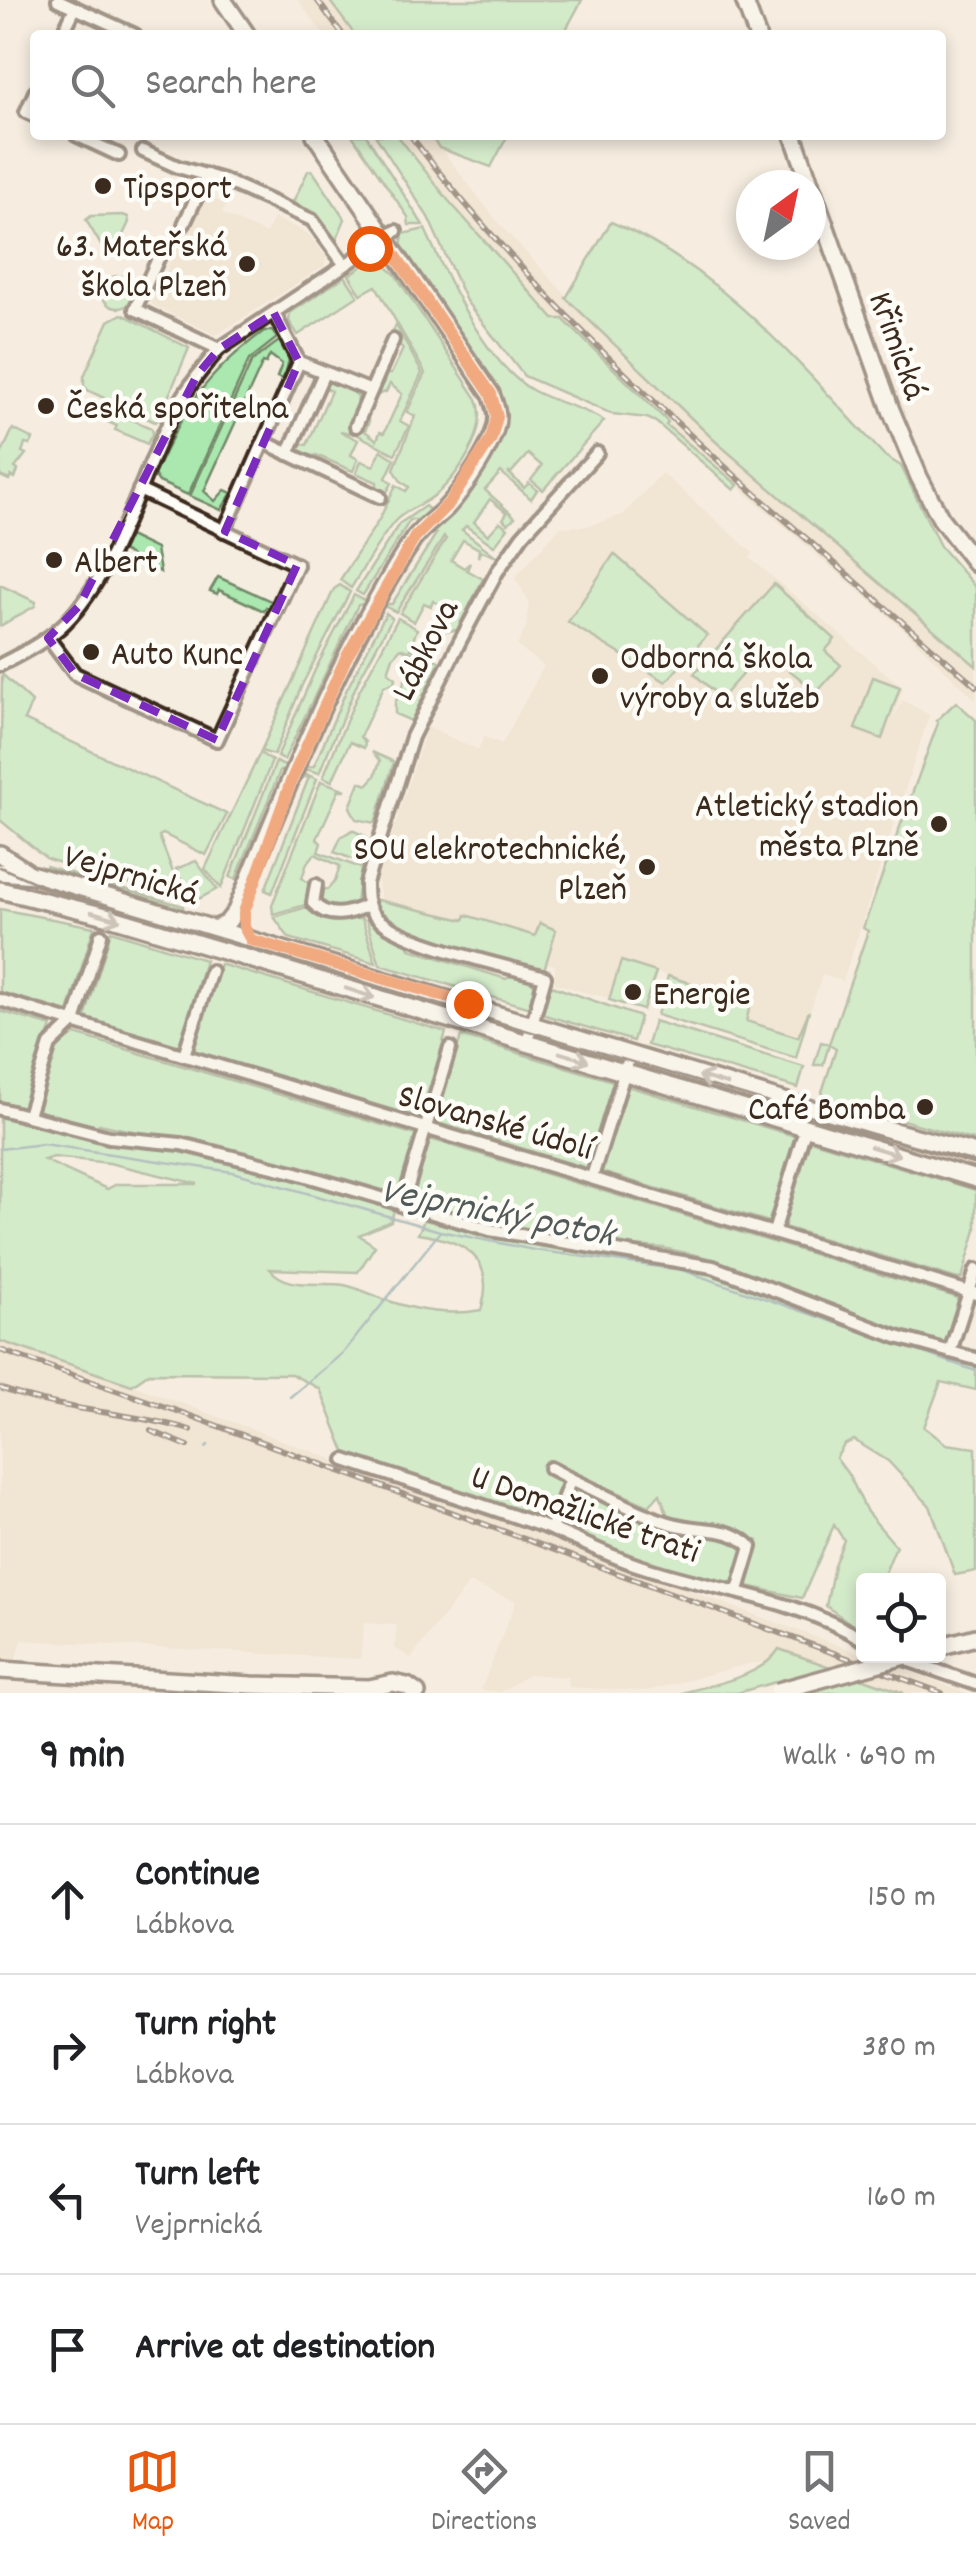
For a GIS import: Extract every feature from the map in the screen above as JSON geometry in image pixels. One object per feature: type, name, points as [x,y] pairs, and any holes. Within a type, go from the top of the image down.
[{"type":"main road","points":[[223,0],[244,30]]},
{"type":"main road","points":[[744,0],[755,30]]},
{"type":"main road","name":"Lábkova","points":[[214,928],[226,924],[236,911],[330,691],[384,587],[415,537],[450,502],[482,457],[497,417],[491,394],[390,235],[319,140]]},
{"type":"main road","name":"Křimická","points":[[795,140],[891,410],[919,477],[942,519],[976,564]]},
{"type":"main road","name":"Lábkova","points":[[247,937],[244,912],[292,779]]},
{"type":"main road","points":[[0,854],[34,875]]},
{"type":"main road","name":"Vejprnická","points":[[0,872],[34,875],[796,1105],[976,1153]]},
{"type":"main road","name":"Vejprnická","points":[[4,889],[240,956],[976,1179]]},
{"type":"main road","points":[[946,1645],[976,1637]]},
{"type":"main road","points":[[774,1692],[880,1663]]},
{"type":"main road","points":[[0,1670],[252,1686],[373,1690],[400,1684],[417,1693]]},
{"type":"main road","points":[[252,1686],[299,1693]]},
{"type":"street","points":[[58,0],[123,30]]},
{"type":"street","points":[[64,30],[75,8]]},
{"type":"street","points":[[87,140],[119,155]]},
{"type":"street","points":[[142,151],[312,220],[345,264]]},
{"type":"street","points":[[184,224],[206,175]]},
{"type":"street","points":[[0,664],[48,638],[70,618],[95,580],[172,416],[220,349],[390,235]]},
{"type":"street","points":[[162,250],[135,309],[220,349]]},
{"type":"street","points":[[274,313],[299,362],[372,391]]},
{"type":"street","points":[[356,426],[394,340]]},
{"type":"street","points":[[224,531],[299,362]]},
{"type":"street","points":[[288,454],[324,373]]},
{"type":"street","points":[[264,442],[380,497]]},
{"type":"street","name":"Lábkova","points":[[368,906],[366,883],[379,834],[426,705],[505,559],[597,453]]},
{"type":"street","points":[[48,638],[75,674],[217,740],[298,565],[139,490]]},
{"type":"street","points":[[316,885],[313,903],[323,912],[338,915],[368,906],[375,916],[403,935],[544,977],[527,1042]]},
{"type":"street","points":[[28,1115],[50,1045],[74,1022],[101,935]]},
{"type":"street","name":"Lábkova","points":[[240,956],[247,937]]},
{"type":"street","points":[[184,1055],[211,971]]},
{"type":"street","name":"Slovanské údolí","points":[[0,1000],[973,1293]]},
{"type":"street","points":[[402,1206],[450,1048]]},
{"type":"street","points":[[592,1177],[630,1056]]},
{"type":"street","points":[[774,1232],[800,1148],[796,1105]]},
{"type":"street","points":[[2,1111],[109,1138],[200,1148],[508,1234],[712,1267],[897,1337],[976,1359]]},
{"type":"street","points":[[950,1352],[973,1293],[976,1270]]},
{"type":"street","name":"U Domažlické trati","points":[[345,1460],[551,1530],[640,1566],[802,1610],[856,1636]]},
{"type":"street","points":[[550,1468],[670,1523],[719,1529],[744,1539],[751,1547],[738,1590]]},
{"type":"street","points":[[551,1530],[571,1480]]},
{"type":"street","points":[[914,1663],[976,1684]]},
{"type":"highlighted area","points":[[274,313],[299,362],[225,531],[297,565],[217,740],[75,674],[48,638],[79,606],[197,375],[219,349]]},
{"type":"shaded area","points":[[298,0],[329,0],[351,30],[320,30]]},
{"type":"shaded area","points":[[402,140],[434,140],[500,225],[625,358],[976,666],[976,700],[903,629],[665,424],[667,421],[563,319],[554,319],[448,200]]},
{"type":"shaded area","name":"63. Mateřská škola Plzeň","points":[[207,196],[226,205],[222,214],[266,234],[274,218],[308,234],[326,257],[324,266],[216,335],[151,304],[176,249],[191,230]]},
{"type":"shaded area","points":[[662,473],[753,553],[750,558],[903,688],[892,722],[902,700],[929,715],[843,981],[822,975],[800,1041],[732,1019],[672,977],[621,961],[609,998],[555,983],[555,965],[382,910],[378,879],[427,727],[478,750],[484,737],[502,744],[544,666],[517,646],[526,628],[529,602],[515,578],[560,527],[588,526],[623,515]]},
{"type":"shaded area","points":[[4,880],[38,880],[237,939],[233,950],[6,884]]},
{"type":"shaded area","points":[[253,944],[526,1027],[523,1037],[250,956]]},
{"type":"shaded area","points":[[802,1109],[976,1160],[976,1175],[798,1120]]},
{"type":"shaded area","points":[[0,1341],[132,1385],[856,1652],[856,1663],[886,1663],[967,1693],[904,1693],[779,1649],[771,1662],[751,1663],[647,1691],[569,1687],[568,1677],[530,1674],[500,1692],[481,1690],[516,1601],[469,1583],[411,1658],[395,1648],[397,1625],[364,1623],[360,1659],[22,1640],[15,1661],[0,1660]]},
{"type":"green space","points":[[329,0],[582,0],[566,30],[351,30]]},
{"type":"green space","points":[[355,140],[369,140],[423,225],[409,225],[408,217]]},
{"type":"green space","points":[[378,140],[401,140],[448,200],[554,319],[563,319],[668,422],[666,425],[738,485],[734,490],[656,422],[612,414],[524,376],[466,301],[428,217]]},
{"type":"green space","points":[[433,140],[505,140],[491,167],[439,148]]},
{"type":"green space","points":[[312,170],[345,219],[335,243],[319,221],[291,206]]},
{"type":"green space","points":[[123,215],[129,222],[114,254],[108,257],[86,220],[91,216]]},
{"type":"green space","points":[[611,222],[689,266],[725,294],[760,324],[885,456],[901,466],[940,546],[976,588],[976,666],[714,440],[566,298]]},
{"type":"green space","points":[[425,229],[469,318],[499,360],[532,390],[604,421],[543,490],[531,480],[542,466],[528,454],[508,472],[524,488],[529,483],[537,490],[531,499],[501,472],[485,490],[515,517],[508,524],[503,519],[507,513],[490,499],[474,522],[488,535],[500,522],[508,528],[494,546],[466,526],[462,530],[497,557],[482,551],[478,557],[479,549],[463,540],[451,560],[464,568],[470,563],[467,570],[483,579],[457,630],[445,631],[436,616],[441,605],[433,601],[431,606],[424,603],[414,622],[400,613],[444,537],[396,612],[380,604],[392,604],[436,534],[426,532],[494,449],[486,376],[401,248],[403,234]]},
{"type":"green space","points":[[372,260],[395,274],[477,399],[480,412],[474,441],[459,469],[438,492],[395,521],[351,588],[340,580],[379,520],[396,485],[406,491],[409,487],[394,469],[415,416],[407,412],[425,373],[376,286],[361,294],[349,275]]},
{"type":"green space","points":[[118,276],[129,281],[134,292],[129,303],[118,308],[107,303],[102,292],[107,281]]},
{"type":"green space","points":[[345,276],[358,296],[298,335],[289,321],[290,313]]},
{"type":"green space","points":[[122,314],[189,348],[155,422],[84,386],[84,376],[109,321]]},
{"type":"green space","points":[[396,325],[422,373],[400,421],[409,426],[395,454],[358,435],[366,419],[369,421],[365,431],[377,440],[402,394],[390,384],[386,392],[377,395],[383,374],[391,374],[403,349],[398,343],[400,337],[392,333]]},
{"type":"green space","points":[[264,331],[272,331],[277,338],[249,360],[188,495],[159,482],[154,475],[198,395],[225,363]]},
{"type":"green space","points":[[279,341],[289,359],[284,380],[277,377],[282,364],[270,355],[263,362],[204,491],[215,501],[225,490],[232,493],[221,510],[190,496],[252,361]]},
{"type":"green space","points":[[333,381],[358,397],[350,423],[358,428],[355,434],[340,431],[358,440],[351,455],[358,459],[353,471],[316,455],[308,459],[298,453],[300,444],[307,445],[331,391],[326,388],[327,383]]},
{"type":"green space","points":[[103,407],[151,428],[147,444],[115,430],[117,426],[103,420]]},
{"type":"green space","points":[[13,429],[33,439],[30,445],[25,444],[22,452],[26,454],[15,468],[15,478],[11,476],[9,480],[0,476],[0,457]]},
{"type":"green space","points":[[381,450],[395,459],[386,478],[392,483],[381,503],[383,494],[377,489],[377,482],[356,473],[361,461],[374,466]]},
{"type":"green space","points":[[425,506],[433,513],[422,520],[410,520],[363,595],[356,591],[399,524]]},
{"type":"green space","points":[[129,536],[156,549],[160,572],[122,551]]},
{"type":"green space","points":[[614,554],[707,635],[666,682],[568,622]]},
{"type":"green space","points":[[218,577],[271,601],[272,610],[266,607],[264,611],[219,590],[217,594],[210,591]]},
{"type":"green space","points":[[774,584],[835,639],[825,651],[841,665],[817,692],[764,650],[721,698],[694,674]]},
{"type":"green space","points":[[0,585],[36,602],[0,626]]},
{"type":"green space","points":[[340,585],[350,592],[302,685],[274,755],[261,751],[334,589]]},
{"type":"green space","points":[[354,595],[369,603],[358,605],[284,760],[277,757],[315,670]]},
{"type":"green space","points":[[386,613],[392,618],[359,679],[319,773],[302,768],[314,766]]},
{"type":"green space","points":[[398,618],[417,629],[410,649],[440,662],[411,721],[395,714],[395,703],[405,680],[414,683],[422,675],[427,660],[401,648],[388,672],[396,678],[384,686],[360,737],[364,748],[350,742],[332,781],[323,777],[358,693]]},
{"type":"green space","points":[[2,674],[32,702],[24,720],[227,814],[206,855],[163,834],[159,836],[184,900],[47,859],[0,820]]},
{"type":"green space","points":[[873,677],[900,687],[882,739],[855,729]]},
{"type":"green space","name":"Atletický stadion města Plzně","points":[[956,702],[976,720],[976,1141],[825,1098],[822,1092],[836,1049],[829,1045],[823,1065],[814,1065],[821,1042],[829,1044],[868,931],[863,928],[936,721]]},
{"type":"green space","points":[[372,752],[394,762],[375,823],[356,819],[350,807],[360,782],[367,785],[375,776],[380,761]]},
{"type":"green space","points":[[260,753],[272,761],[221,888],[205,869]]},
{"type":"green space","points":[[276,762],[291,769],[280,771],[236,879],[230,877]]},
{"type":"green space","points":[[301,772],[317,779],[272,893],[265,890],[309,777],[299,777]]},
{"type":"green space","points":[[321,781],[346,790],[339,790],[317,839],[321,843],[318,852],[361,868],[356,903],[338,909],[319,902],[321,887],[327,890],[340,866],[315,854],[302,878],[311,885],[309,904],[273,914],[272,905]]},
{"type":"green space","points":[[352,830],[369,842],[363,863],[334,852],[341,837]]},
{"type":"green space","points":[[196,861],[217,889],[193,902],[176,869]]},
{"type":"green space","points":[[46,866],[183,906],[183,911],[45,870]]},
{"type":"green space","points":[[373,899],[464,920],[466,915],[535,936],[540,923],[556,930],[544,970],[540,971],[398,928],[381,915]]},
{"type":"green space","points":[[310,906],[329,918],[362,919],[376,963],[289,938],[274,917]]},
{"type":"green space","points":[[0,909],[94,927],[68,1012],[0,992]]},
{"type":"green space","points":[[366,919],[407,942],[410,949],[506,979],[514,974],[529,979],[536,987],[530,1008],[380,965]]},
{"type":"green space","points":[[111,931],[205,960],[180,1046],[85,1018]]},
{"type":"green space","points":[[621,961],[656,972],[643,1010],[609,1000]]},
{"type":"green space","points":[[220,964],[446,1032],[421,1118],[194,1051]]},
{"type":"green space","points":[[668,976],[751,1003],[746,1021],[798,1037],[809,1011],[796,1058],[657,1015]]},
{"type":"green space","points":[[549,985],[640,1017],[633,1041],[541,1014]]},
{"type":"green space","points":[[0,1011],[52,1026],[27,1110],[0,1102]]},
{"type":"green space","points":[[654,1021],[804,1067],[798,1088],[647,1045]]},
{"type":"green space","points":[[75,1034],[416,1135],[396,1199],[180,1141],[99,1124],[97,1130],[32,1112],[51,1051]]},
{"type":"green space","points":[[461,1036],[613,1081],[587,1168],[435,1122]]},
{"type":"green space","points":[[627,1086],[795,1136],[769,1222],[601,1172]]},
{"type":"green space","points":[[0,1117],[178,1151],[395,1207],[391,1221],[359,1235],[375,1246],[358,1272],[270,1269],[295,1283],[344,1285],[423,1310],[481,1310],[485,1292],[480,1265],[473,1255],[450,1241],[418,1234],[424,1220],[573,1251],[708,1271],[895,1340],[976,1365],[976,1390],[941,1382],[924,1427],[946,1444],[976,1448],[976,1571],[955,1575],[930,1506],[888,1461],[854,1440],[844,1445],[836,1458],[867,1512],[896,1546],[885,1573],[856,1573],[856,1624],[826,1606],[834,1565],[844,1540],[834,1525],[802,1598],[743,1585],[758,1541],[736,1532],[669,1519],[660,1494],[649,1506],[551,1463],[547,1472],[563,1482],[548,1522],[346,1454],[320,1389],[291,1374],[149,1373],[132,1385],[0,1341]],"holes":[[[53,1157],[109,1163],[198,1184],[117,1184],[107,1189],[44,1160]]]},
{"type":"green space","points":[[430,1139],[956,1297],[944,1346],[701,1256],[663,1248],[527,1234],[411,1204]]},
{"type":"green space","points":[[810,1140],[976,1190],[976,1230],[962,1278],[784,1227]]},
{"type":"green space","points":[[574,1487],[676,1530],[741,1541],[746,1550],[736,1581],[731,1585],[643,1563],[560,1528],[558,1521]]},
{"type":"green space","points":[[779,1649],[904,1693],[779,1693],[775,1682],[737,1693],[682,1693],[749,1673]]},
{"type":"waterway","name":"Vejprnický potok","points":[[0,1149],[43,1144],[233,1172],[440,1231],[534,1250],[682,1270],[976,1371]]},
{"type":"waterway","points":[[290,1397],[344,1352],[440,1232]]},
{"type":"tram line","points":[[0,867],[41,885],[976,1165]]},
{"type":"railway","points":[[317,0],[339,30]]},
{"type":"railway","points":[[414,140],[538,286],[607,356],[752,491],[976,686]]},
{"type":"railway","points":[[0,1350],[180,1412],[942,1693]]},
{"type":"railway","points":[[0,1388],[47,1402],[190,1430]]},
{"type":"railway","points":[[151,1431],[188,1446]]},
{"type":"place","name":"Tipsport","points":[[103,186]]},
{"type":"place","name":"63. Mateřská škola Plzeň","points":[[247,264]]},
{"type":"place","name":"Česká spořitelna","points":[[46,406]]},
{"type":"place","name":"Albert","points":[[54,560]]},
{"type":"place","name":"Auto Kunc","points":[[91,652]]},
{"type":"place","name":"Odborná škola výroby a služeb","points":[[600,676]]},
{"type":"place","name":"Atletický stadion města Plzně","points":[[939,824]]},
{"type":"place","name":"SOU elekrotechnické, Plzeň","points":[[647,867]]},
{"type":"place","name":"Energie","points":[[633,992]]},
{"type":"place","name":"Café Bomba","points":[[925,1107]]},
{"type":"route","points":[[369,248],[384,239],[491,394],[497,417],[482,457],[445,509],[415,537],[346,658],[292,779],[244,912],[244,927],[251,940],[468,1003]]}]
